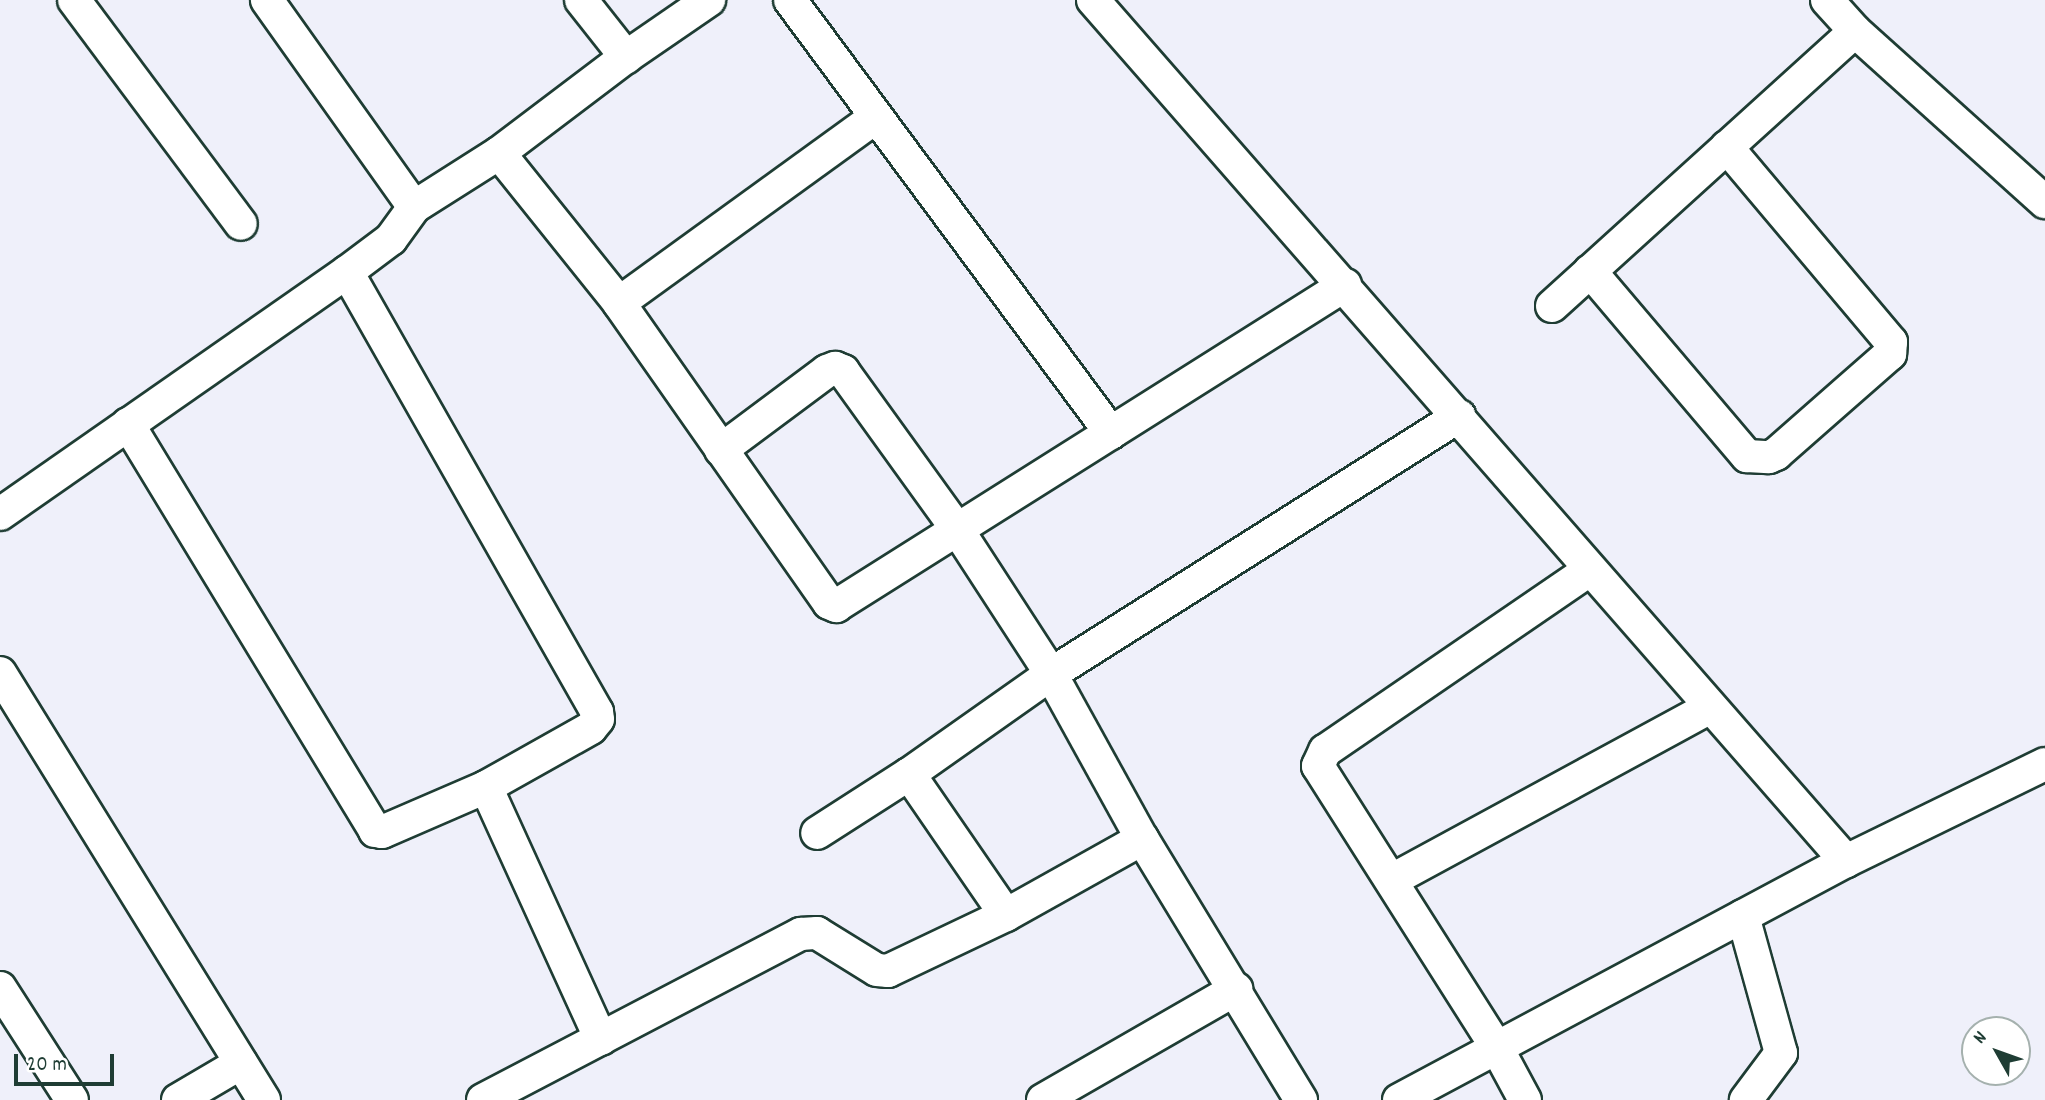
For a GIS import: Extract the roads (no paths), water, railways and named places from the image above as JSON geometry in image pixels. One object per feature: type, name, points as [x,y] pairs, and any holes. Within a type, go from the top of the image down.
[{"type":"street","points":[[74,0],[241,224]]},
{"type":"street","points":[[581,0],[626,57]]},
{"type":"street","points":[[0,514],[347,272],[391,239],[414,207],[499,153],[626,57],[709,0]]},
{"type":"street","points":[[790,0],[1111,433]]},
{"type":"street","points":[[1093,0],[1846,861]]},
{"type":"street","points":[[1827,0],[1855,31],[2045,202]]},
{"type":"street","points":[[269,1],[414,207]]},
{"type":"street","points":[[1552,306],[1855,31]]},
{"type":"street","points":[[619,303],[875,118]]},
{"type":"street","points":[[1590,271],[1747,456],[1769,457],[1776,453],[1890,354],[1891,342],[1727,147]]},
{"type":"street","points":[[499,153],[619,303],[720,450],[833,605],[839,605],[1345,285]]},
{"type":"street","points":[[128,424],[371,828],[382,832],[486,787],[591,728],[598,719],[597,712],[347,272]]},
{"type":"street","points":[[720,450],[827,371],[835,368],[843,370],[957,529],[1051,674],[1142,839],[1236,989],[1301,1100]]},
{"type":"street","points":[[817,833],[908,774],[1051,674],[1459,416]]},
{"type":"street","points":[[1525,1100],[1497,1048],[1392,880],[1321,774],[1319,758],[1325,751],[1590,570]]},
{"type":"street","points":[[0,673],[264,1100]]},
{"type":"street","points":[[1392,880],[1710,707]]},
{"type":"street","points":[[1399,1100],[1846,861],[2045,764]]},
{"type":"street","points":[[908,774],[1006,915]]},
{"type":"street","points":[[486,787],[601,1039]]},
{"type":"street","points":[[488,1099],[809,932],[817,933],[877,970],[888,971],[1006,915],[1142,839]]},
{"type":"street","points":[[1743,916],[1781,1053],[1746,1100]]},
{"type":"street","points":[[0,988],[72,1100]]},
{"type":"street","points":[[1043,1100],[1236,989]]},
{"type":"street","points":[[177,1100],[241,1063]]}]
